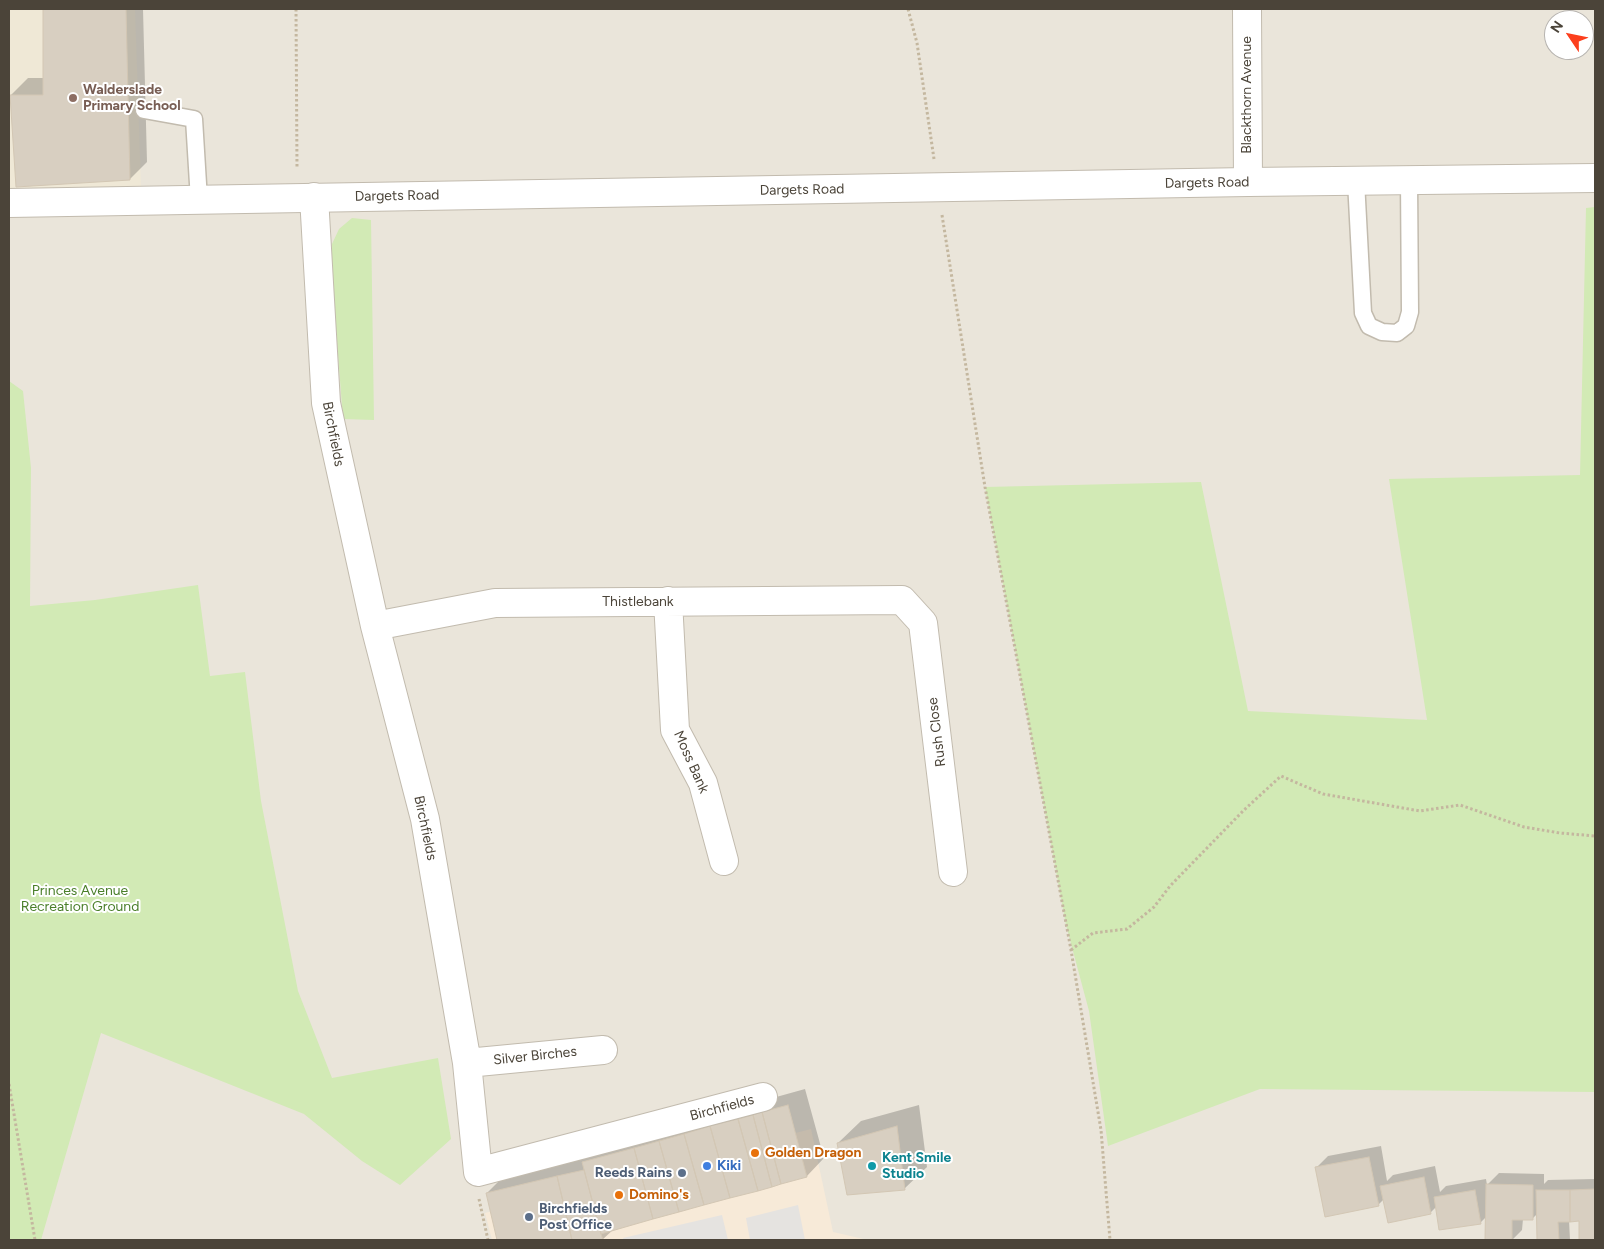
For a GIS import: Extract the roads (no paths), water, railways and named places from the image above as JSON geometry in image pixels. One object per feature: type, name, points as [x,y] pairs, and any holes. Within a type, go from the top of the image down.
[{"type":"street","name":"Blackthorn Avenue","points":[[1246,9],[1248,182]]},
{"type":"street","name":"Dargets Road","points":[[9,203],[1595,178]]},
{"type":"street","name":"Birchfields","points":[[306,197],[326,403],[375,626],[425,818],[467,1063],[478,1172],[763,1097]]},
{"type":"street","name":"Thistlebank","points":[[375,626],[495,603],[902,600]]},
{"type":"street","name":"Rush Close","points":[[902,600],[923,623],[953,872]]},
{"type":"street","name":"Moss Bank","points":[[668,601],[675,730],[703,783],[724,861]]},
{"type":"street","name":"Silver Birches","points":[[467,1063],[603,1050]]},
{"type":"lane","points":[[144,110],[194,119],[199,200]]},
{"type":"lane","points":[[1356,181],[1363,313],[1369,326],[1382,332],[1397,333],[1406,326],[1410,312],[1409,180]]},
{"type":"place","name":"Walderslade Primary School","points":[[73,98]]},
{"type":"place","name":"Golden Dragon","points":[[755,1153]]},
{"type":"place","name":"Kiki","points":[[707,1166]]},
{"type":"place","name":"Kent Smile Studio","points":[[872,1166]]},
{"type":"place","name":"Reeds Rains","points":[[682,1173]]},
{"type":"place","name":"Domino's","points":[[619,1195]]},
{"type":"place","name":"Birchfields Post Office","points":[[529,1217]]},
{"type":"park label","name":"Princes Avenue Recreation Ground","points":[[80,900]]}]
